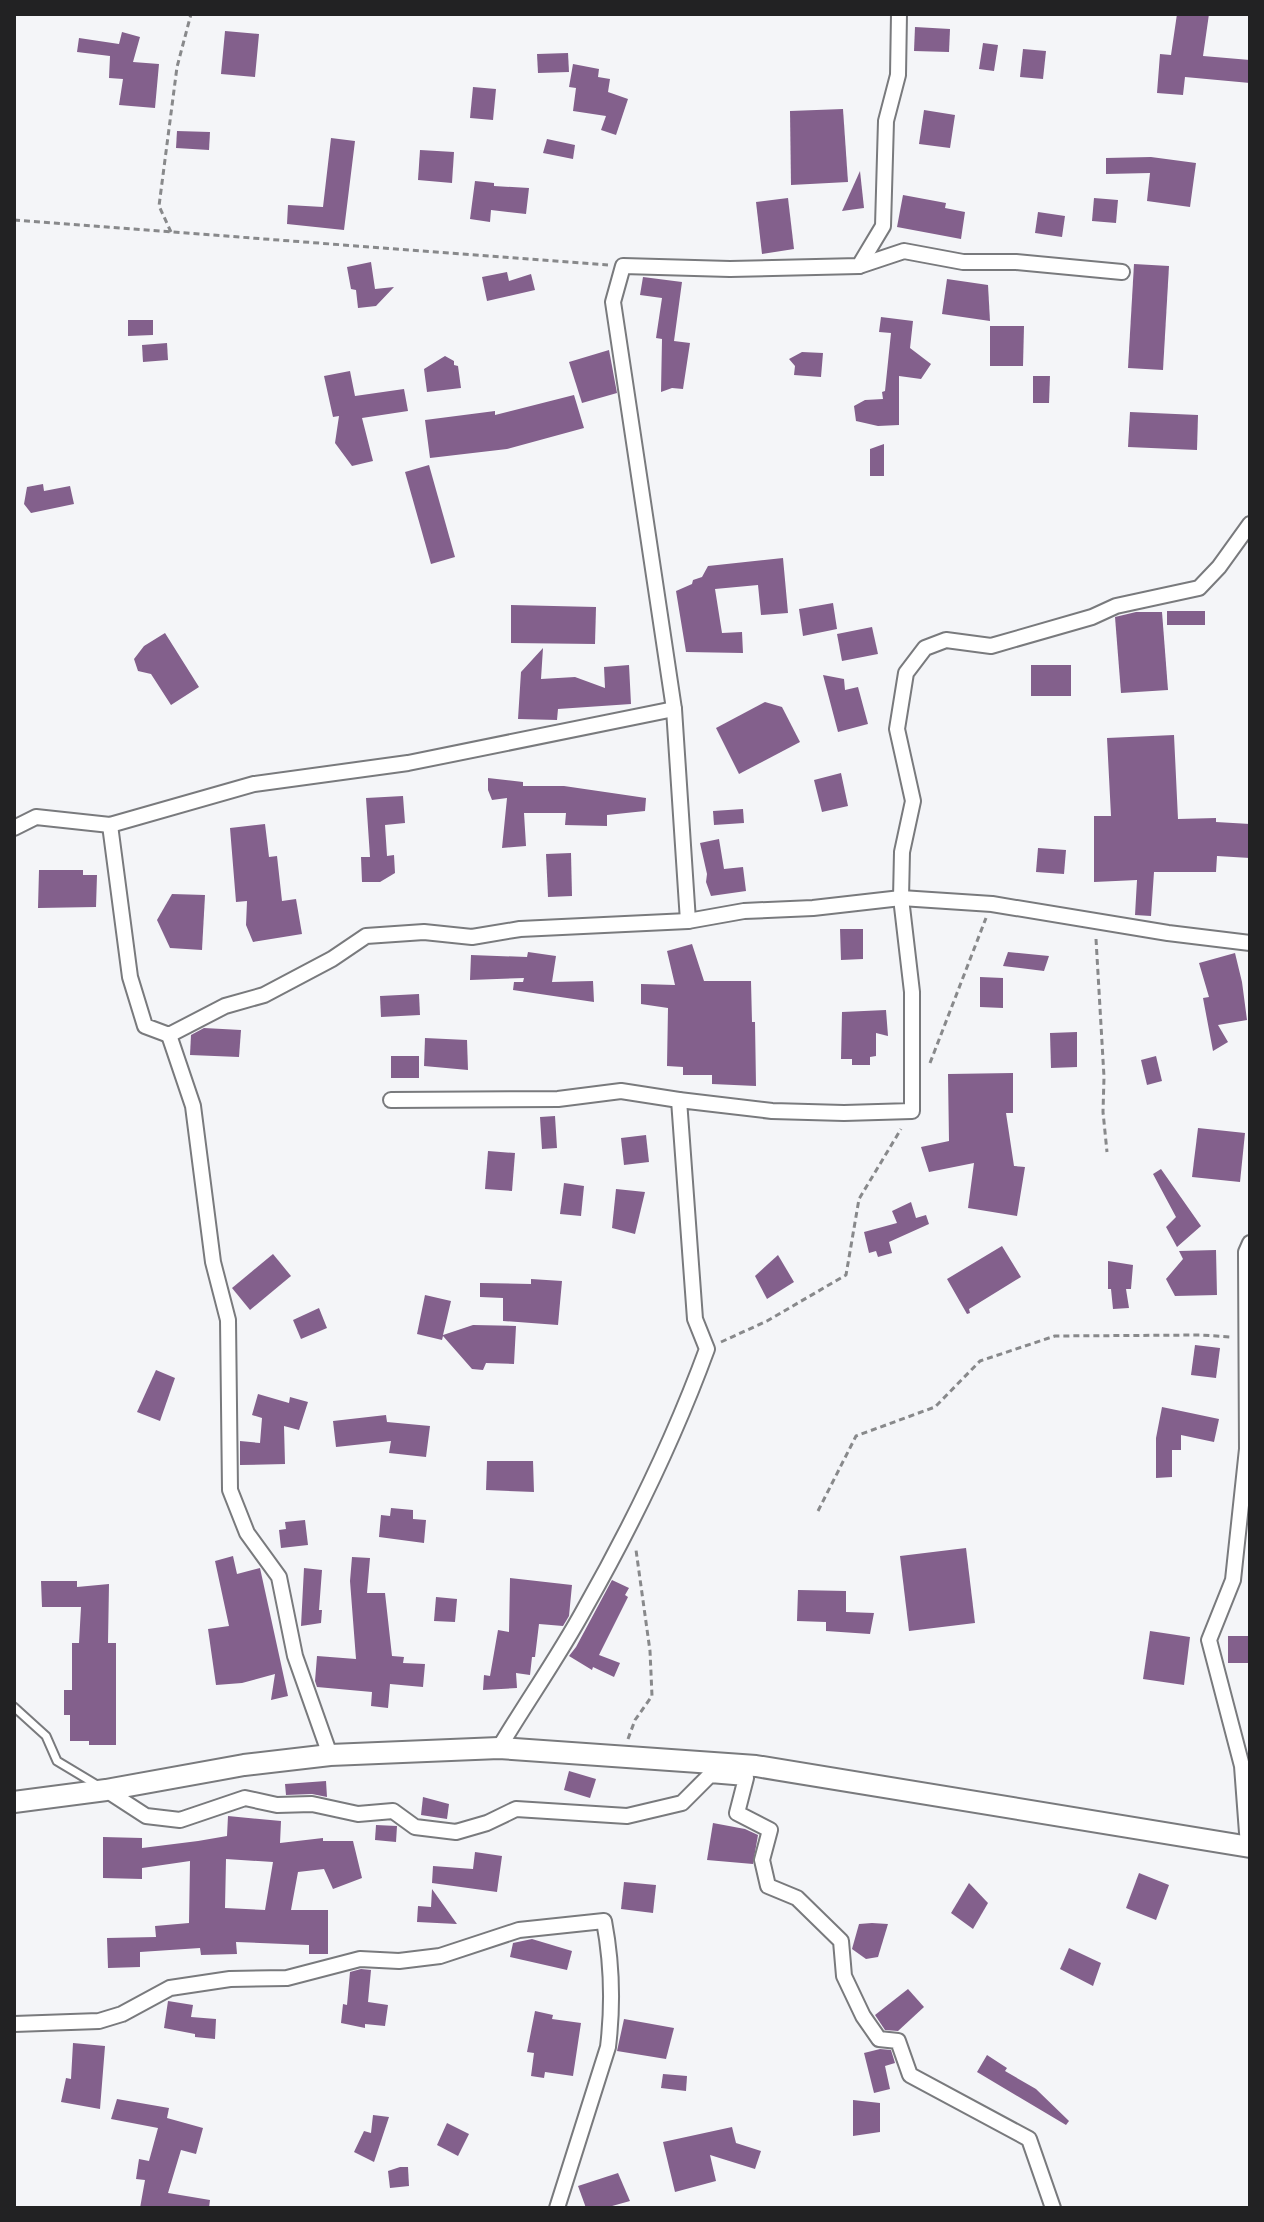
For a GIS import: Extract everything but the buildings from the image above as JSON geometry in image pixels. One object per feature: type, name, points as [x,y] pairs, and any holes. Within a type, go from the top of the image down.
[{"type":"main road","points":[[14,1802],[106,1790],[244,1765],[330,1755],[499,1748],[756,1766],[1249,1847]]},
{"type":"street","points":[[859,266],[883,226],[886,121],[898,75],[899,14]]},
{"type":"street","points":[[688,921],[674,709],[613,302],[623,266],[730,269],[859,266],[904,251],[963,262],[1016,262],[1122,272]]},
{"type":"street","points":[[391,1100],[558,1099],[621,1091],[772,1111],[912,1111],[912,992],[901,898],[902,852],[913,801],[897,729],[906,673],[925,648],[946,640],[991,646],[1092,617],[1116,606],[1199,588],[1219,567],[1250,524]]},
{"type":"street","points":[[14,828],[36,817],[110,825],[254,784],[408,763],[674,709]]},
{"type":"street","points":[[110,825],[130,977],[145,1026],[169,1035],[225,1006],[264,995],[332,959],[366,936],[424,932],[472,937],[520,929],[688,921],[744,911],[813,908],[901,898],[992,904],[1250,943]]},
{"type":"street","points":[[169,1035],[193,1106],[213,1262],[228,1320],[230,1490],[247,1533],[279,1577],[295,1656],[330,1755]]},
{"type":"street","points":[[499,1748],[586,1607],[632,1522],[681,1420],[707,1349],[695,1319],[679,1100]]},
{"type":"street","points":[[1249,1847],[1242,1766],[1209,1640],[1233,1580],[1247,1449],[1246,1252],[1250,1243]]},
{"type":"street","points":[[106,1790],[146,1816],[180,1820],[245,1798],[277,1805],[312,1804],[358,1814],[393,1811],[415,1827],[456,1832],[487,1823],[516,1809],[627,1816],[682,1803],[710,1775],[746,1778],[737,1813],[770,1830],[762,1860],[768,1886],[797,1898],[841,1941],[844,1976],[863,2016],[879,2039],[898,2041],[910,2075],[1029,2139],[1053,2208]]},
{"type":"street","points":[[14,2024],[99,2021],[122,2014],[170,1988],[217,1980],[287,1978],[360,1959],[399,1961],[440,1956],[519,1930],[604,1921],[610,1954],[611,2023],[608,2047],[557,2208]]},
{"type":"lane","points":[[14,1707],[46,1736],[57,1761],[106,1790]]},
{"type":"path","points":[[171,232],[159,206],[177,67],[191,14]]},
{"type":"path","points":[[14,220],[623,266]]},
{"type":"path","points":[[926,1072],[992,904]]},
{"type":"path","points":[[1094,919],[1098,946],[1107,1152]]},
{"type":"path","points":[[707,1349],[767,1321],[846,1275],[859,1199],[912,1111]]},
{"type":"path","points":[[818,1511],[856,1436],[935,1407],[980,1361],[1055,1336],[1201,1335],[1246,1339]]},
{"type":"path","points":[[621,1756],[635,1720],[652,1696],[650,1651],[632,1522]]}]
